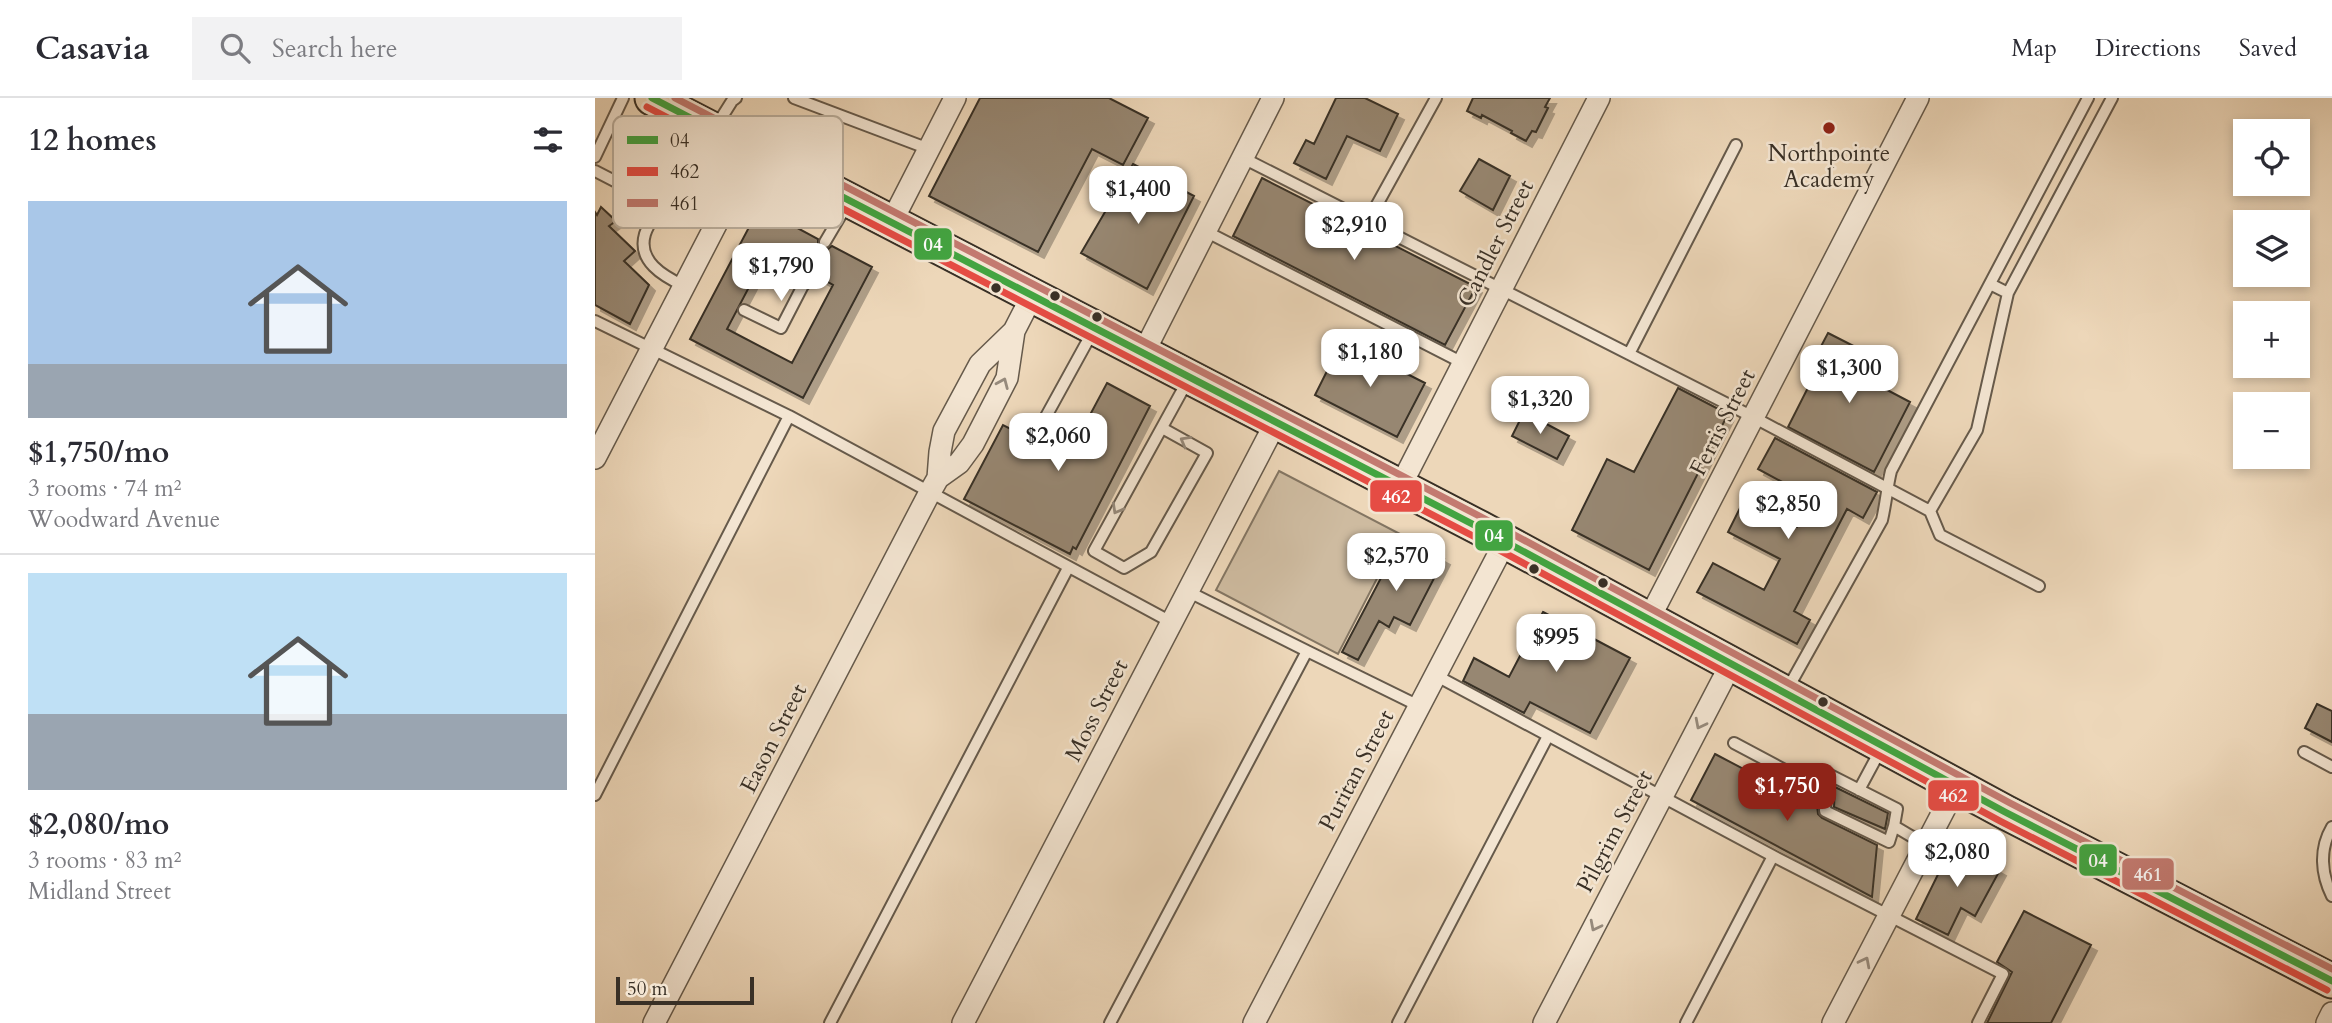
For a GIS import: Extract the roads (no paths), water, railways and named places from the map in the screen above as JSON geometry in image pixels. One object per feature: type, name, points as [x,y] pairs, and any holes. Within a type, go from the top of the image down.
[{"type":"main road","points":[[652,98],[687,116]]},
{"type":"main road","points":[[843,198],[1505,542],[1648,621],[2332,981]]},
{"type":"street","points":[[891,223],[955,98]]},
{"type":"street","points":[[1143,354],[1273,98]]},
{"type":"street","name":"Candler Street","points":[[1400,487],[1599,98]]},
{"type":"street","name":"Ferris Street","points":[[1648,621],[1918,98]]},
{"type":"street","points":[[595,457],[714,228]]},
{"type":"street","name":"Eason Street","points":[[654,1023],[934,485],[944,431],[980,365],[1014,331],[1032,296]]},
{"type":"street","name":"Eason Street","points":[[934,485],[959,463],[979,433],[1007,378],[1014,331]]},
{"type":"street","name":"Moss Street","points":[[963,1023],[1276,422]]},
{"type":"street","name":"Puritan Street","points":[[1254,1023],[1505,542]]},
{"type":"street","name":"Pilgrim Street","points":[[1544,1023],[1731,664]]},
{"type":"street","points":[[1833,1023],[1957,785]]},
{"type":"street","points":[[2327,1023],[2332,1013]]},
{"type":"lane","points":[[614,116],[622,98]]},
{"type":"lane","points":[[723,116],[736,98]]},
{"type":"lane","points":[[794,98],[842,116]]},
{"type":"lane","points":[[1368,221],[1436,98]]},
{"type":"lane","points":[[1786,692],[1882,520],[1891,471],[2088,98]]},
{"type":"lane","points":[[1930,511],[1977,430],[2008,293],[2112,98]]},
{"type":"lane","points":[[843,117],[929,149]]},
{"type":"lane","points":[[595,157],[613,118]]},
{"type":"lane","points":[[1629,354],[1736,145]]},
{"type":"lane","points":[[1243,158],[1930,511],[1940,535],[2039,586]]},
{"type":"lane","points":[[595,171],[613,180]]},
{"type":"lane","points":[[843,212],[849,201]]},
{"type":"lane","points":[[648,228],[644,235],[644,255],[655,269],[684,286]]},
{"type":"lane","points":[[825,243],[834,228]]},
{"type":"lane","points":[[1205,231],[1463,363]]},
{"type":"lane","points":[[744,310],[781,328],[813,267]]},
{"type":"lane","points":[[771,270],[804,285]]},
{"type":"lane","points":[[1990,284],[2008,293]]},
{"type":"lane","points":[[595,321],[934,485],[1068,568],[1171,622]]},
{"type":"lane","points":[[1038,431],[1095,328]]},
{"type":"lane","points":[[1163,428],[1207,453],[1151,552],[1124,568],[1094,551],[1189,377]]},
{"type":"lane","points":[[595,794],[789,416]]},
{"type":"lane","points":[[830,1023],[1068,568]]},
{"type":"lane","points":[[1187,591],[1419,706]]},
{"type":"lane","points":[[1110,1023],[1307,651]]},
{"type":"lane","points":[[1435,675],[1773,856],[2003,974],[1978,1023]]},
{"type":"lane","points":[[1398,1023],[1548,736]]},
{"type":"lane","points":[[1734,743],[1826,792]]},
{"type":"lane","points":[[1852,788],[1884,745]]},
{"type":"lane","points":[[2304,752],[2332,767]]},
{"type":"lane","points":[[1830,775],[1852,788],[1897,809],[1889,842],[1867,826],[1846,816],[1825,811],[1830,775]]},
{"type":"lane","points":[[1894,826],[1926,845]]},
{"type":"lane","points":[[2332,827],[2321,866],[2332,896]]},
{"type":"lane","points":[[1686,1023],[1773,856]]},
{"type":"place","name":"Northpointe Academy","points":[[1829,128]]}]
